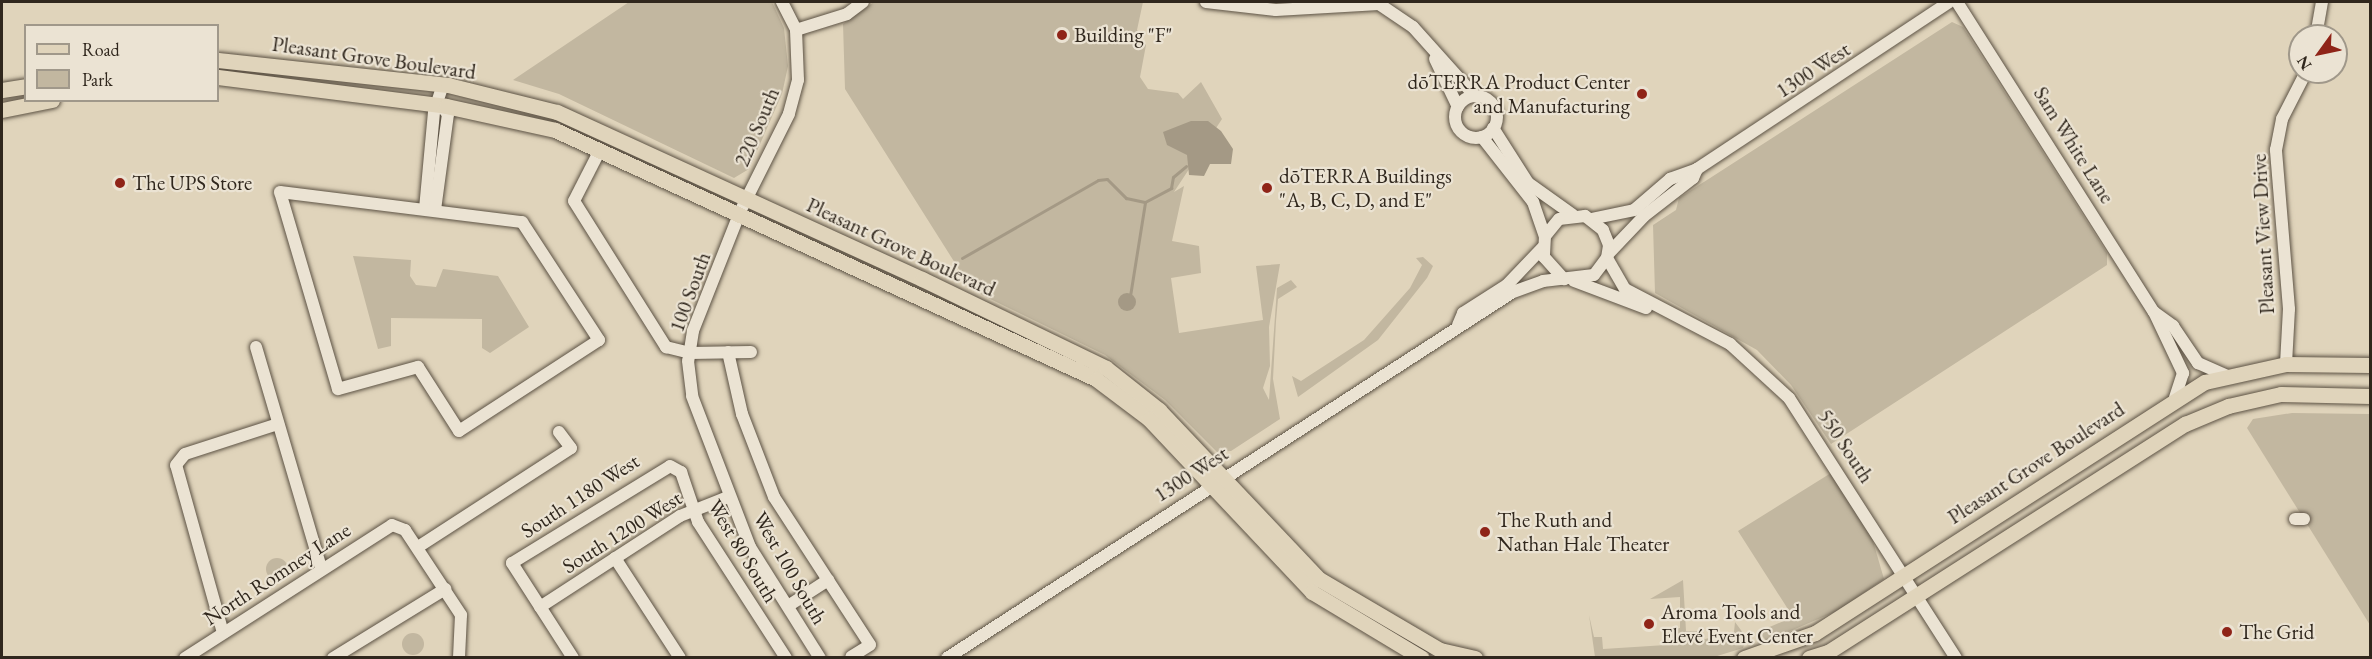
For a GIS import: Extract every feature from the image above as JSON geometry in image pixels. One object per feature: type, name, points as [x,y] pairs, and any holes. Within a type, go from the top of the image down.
[{"type":"main road","name":"Pleasant Grove Boulevard","points":[[219,60],[443,85],[557,112],[744,205],[1106,368],[1159,411],[1214,481],[1312,592],[1422,657]]},
{"type":"main road","name":"Pleasant Grove Boulevard","points":[[219,77],[440,105],[555,130],[600,150],[744,205]]},
{"type":"main road","points":[[2,90],[24,86]]},
{"type":"main road","points":[[2,110],[42,102]]},
{"type":"main road","name":"Pleasant Grove Boulevard","points":[[1744,657],[1815,633],[2175,399],[2229,377],[2286,364],[2370,365]]},
{"type":"main road","name":"Pleasant Grove Boulevard","points":[[1809,657],[1828,652],[1916,592],[2185,424],[2228,406],[2281,394],[2370,396]]},
{"type":"main road","name":"Pleasant Grove Boulevard","points":[[1214,481],[1319,579],[1440,650],[1475,657]]},
{"type":"street","name":"220 South","points":[[744,205],[789,114],[798,80],[795,30],[782,2]]},
{"type":"street","points":[[795,30],[847,14],[863,2]]},
{"type":"street","points":[[1206,2],[1276,10],[1379,3],[1413,27],[1475,96],[1495,109],[1493,128],[1528,183],[1573,215],[1591,219],[1626,214],[1670,179],[1697,169]]},
{"type":"street","name":"1300 West","points":[[1697,169],[1949,2]]},
{"type":"street","name":"Sam White Lane","points":[[1957,2],[2154,312],[2183,373],[2175,399]]},
{"type":"street","points":[[2318,24],[2322,2]]},
{"type":"street","points":[[1428,44],[1458,107],[1455,121],[1462,133],[1482,137],[1533,202],[1549,266],[1569,280],[1653,307]]},
{"type":"street","name":"Pleasant View Drive","points":[[2286,364],[2289,309],[2276,150],[2282,119],[2300,84]]},
{"type":"street","points":[[430,209],[432,132],[443,85]]},
{"type":"street","points":[[1458,107],[1475,96]]},
{"type":"street","points":[[430,209],[448,114],[440,105]]},
{"type":"street","points":[[1482,137],[1493,128]]},
{"type":"street","points":[[432,132],[445,135]]},
{"type":"street","points":[[600,150],[574,201],[666,347],[690,353],[752,352]]},
{"type":"street","points":[[1458,325],[1480,317],[1522,288],[1594,275],[1608,256],[1693,178],[1697,169]]},
{"type":"street","points":[[280,192],[430,209],[522,222],[599,340],[459,431],[418,367],[338,389],[280,192]]},
{"type":"street","name":"100 South","points":[[728,497],[692,396],[690,353],[744,205]]},
{"type":"street","points":[[1458,325],[1464,313],[1506,285],[1544,242],[1559,219],[1573,215]]},
{"type":"street","points":[[1591,219],[1607,237],[1608,256],[1625,289],[1653,307]]},
{"type":"street","name":"550 South","points":[[1653,307],[1713,333],[1772,378],[1818,438],[1956,657]]},
{"type":"street","name":"Sam White Lane","points":[[2154,312],[2173,326],[2198,363],[2229,377]]},
{"type":"street","name":"1300 West","points":[[947,657],[1214,481],[1458,325]]},
{"type":"street","points":[[256,347],[321,568]]},
{"type":"street","points":[[728,352],[742,414],[774,497],[870,645],[851,657]]},
{"type":"street","points":[[224,633],[176,465],[185,454],[278,424]]},
{"type":"street","points":[[459,657],[461,615],[418,548],[571,448],[560,432]]},
{"type":"street","name":"West 80 South","points":[[670,466],[681,472],[694,509],[786,657]]},
{"type":"street","name":"South 1180 West","points":[[540,607],[512,564],[670,466]]},
{"type":"street","name":"South 1200 West","points":[[540,607],[694,509],[728,497]]},
{"type":"street","name":"West 100 South","points":[[728,497],[750,547],[820,657]]},
{"type":"street","name":"North Romney Lane","points":[[185,657],[321,568],[392,525],[405,530],[418,548]]},
{"type":"street","points":[[615,558],[680,657]]},
{"type":"street","points":[[788,606],[828,580]]},
{"type":"street","points":[[333,657],[445,589]]},
{"type":"street","points":[[540,607],[573,657]]},
{"type":"green space","points":[[629,2],[772,2],[784,28],[788,66],[782,94],[749,169],[734,178],[559,94],[513,80]]},
{"type":"green space","points":[[874,2],[1143,2],[1137,30],[1146,45],[1140,77],[1148,89],[1178,93],[1183,99],[1201,82],[1222,119],[1174,192],[1184,186],[1172,241],[1199,246],[1201,273],[1171,278],[1179,333],[1263,320],[1256,266],[1280,264],[1269,327],[1270,366],[1263,388],[1269,400],[1277,288],[1291,280],[1297,287],[1278,299],[1273,379],[1280,419],[1231,451],[1217,452],[1165,400],[1105,355],[982,295],[967,282],[845,89],[843,24]]},
{"type":"green space","points":[[1952,22],[1963,27],[2107,253],[2107,265],[1831,444],[1791,385],[1757,350],[1655,293],[1653,225],[1676,210],[1679,198]]},
{"type":"green space","points":[[353,256],[411,260],[410,276],[416,285],[436,287],[443,269],[498,276],[529,327],[490,353],[482,348],[482,319],[391,318],[391,346],[378,349]]},
{"type":"green space","points":[[1423,257],[1433,266],[1427,278],[1378,340],[1298,397],[1292,376],[1301,381],[1364,340],[1410,288],[1422,265],[1416,258]]},
{"type":"green space","points":[[2292,413],[2370,414],[2370,625],[2247,428],[2253,419]]},
{"type":"green space","points":[[1831,473],[1870,531],[1884,579],[1837,611],[1767,641],[1758,632],[1793,617],[1738,531]]},
{"type":"green space","points":[[277,558],[285,561],[288,569],[285,577],[277,580],[269,577],[266,569],[269,561]]},
{"type":"green space","points":[[1683,580],[1686,631],[1699,631],[1701,640],[1734,632],[1735,622],[1746,637],[1743,648],[1714,657],[1595,657],[1589,615],[1594,637],[1602,637],[1603,649],[1666,645],[1665,629],[1680,628],[1680,597],[1650,599]]},
{"type":"green space","points":[[413,633],[421,636],[424,644],[421,652],[413,655],[405,652],[402,644],[405,636]]},
{"type":"shaded area","points":[[1191,121],[1208,121],[1221,131],[1233,149],[1231,164],[1210,164],[1204,176],[1189,175],[1187,155],[1167,145],[1163,132]]},
{"type":"shaded area","points":[[1127,293],[1133,296],[1136,302],[1133,308],[1127,311],[1121,308],[1118,302],[1121,296]]},
{"type":"waterway","points":[[1130,296],[1145,202],[1171,188],[1173,177],[1186,166]]},
{"type":"waterway","points":[[962,258],[1098,180],[1107,179],[1126,198],[1145,202]]},
{"type":"place","name":"Building \"F\"","points":[[1062,35]]},
{"type":"place","name":"dōTERRA Product Center and Manufacturing","points":[[1642,94]]},
{"type":"place","name":"The UPS Store","points":[[120,183]]},
{"type":"place","name":"dōTERRA Buildings \"A, B, C, D, and E\"","points":[[1267,188]]},
{"type":"place","name":"The Ruth and Nathan Hale Theater","points":[[1485,532]]},
{"type":"place","name":"Aroma Tools and Elevé Event Center","points":[[1649,624]]},
{"type":"place","name":"The Grid","points":[[2227,632]]}]
